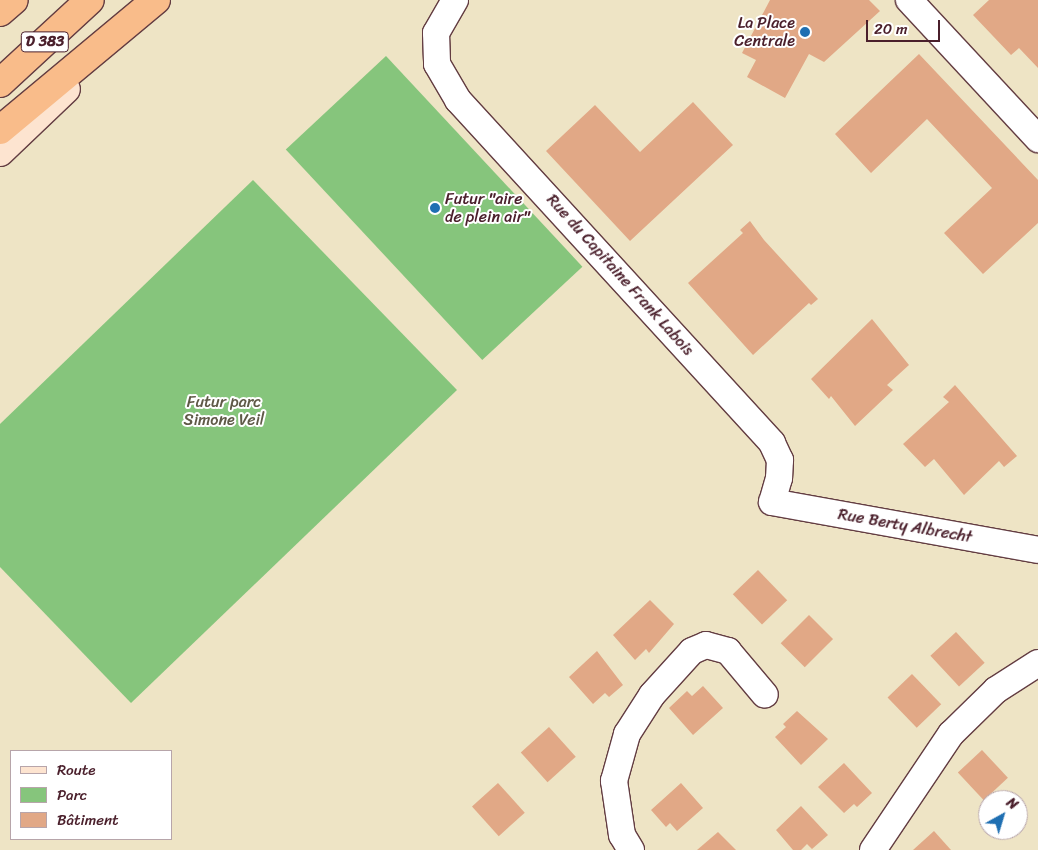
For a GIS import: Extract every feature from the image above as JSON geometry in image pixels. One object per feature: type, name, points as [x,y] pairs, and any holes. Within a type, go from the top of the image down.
[{"type":"highway","points":[[0,12],[14,0]]},
{"type":"highway","name":"D 383","points":[[0,83],[90,0]]},
{"type":"highway","points":[[0,130],[156,0]]},
{"type":"main road","points":[[0,152],[156,0]]},
{"type":"street","name":"Rue du Capitaine Frank Labois","points":[[455,0],[436,32],[437,64],[458,100],[772,443],[780,460],[780,478],[772,502]]},
{"type":"street","points":[[909,0],[1038,139]]},
{"type":"street","name":"Rue Berty Albrecht","points":[[772,502],[1038,550]]},
{"type":"street","points":[[631,850],[622,835],[614,781],[627,734],[652,695],[692,652],[706,645],[728,651],[765,695]]},
{"type":"street","points":[[873,850],[951,734],[996,690],[1038,663]]},
{"type":"green space","name":"Futur \"aire de plein air\"","points":[[386,56],[582,267],[482,360],[286,149]]},
{"type":"green space","name":"Futur parc Simone Veil","points":[[253,180],[457,390],[131,703],[0,567],[0,424]]},
{"type":"building","name":"La Place Centrale","points":[[770,0],[869,0],[880,11],[824,62],[809,54],[785,98],[747,77],[756,60],[742,53]]},
{"type":"building","points":[[989,0],[1038,0],[1038,68],[1019,48],[1011,55],[973,15]]},
{"type":"building","points":[[919,54],[1038,180],[1038,223],[983,274],[944,233],[992,188],[927,119],[871,173],[835,134]]},
{"type":"building","points":[[693,102],[733,145],[630,241],[546,151],[595,105],[640,152]]},
{"type":"building","points":[[750,221],[764,240],[818,299],[811,305],[809,303],[753,355],[688,283],[743,233],[740,230]]},
{"type":"building","points":[[872,319],[909,365],[887,385],[893,390],[855,426],[831,396],[829,399],[811,379]]},
{"type":"building","points":[[955,385],[1017,456],[1004,467],[999,461],[964,495],[934,459],[925,467],[903,444],[949,402],[943,397]]},
{"type":"building","points":[[758,570],[787,600],[762,625],[733,594]]},
{"type":"building","points":[[650,600],[674,624],[649,653],[646,649],[635,660],[613,635]]},
{"type":"building","points":[[809,615],[833,639],[805,667],[781,643]]},
{"type":"building","points":[[956,632],[985,663],[959,687],[930,656]]},
{"type":"building","points":[[597,651],[623,685],[609,697],[605,693],[593,704],[569,677]]},
{"type":"building","points":[[912,674],[941,704],[917,728],[888,698]]},
{"type":"building","points":[[703,686],[723,708],[693,735],[669,708],[687,691],[692,696]]},
{"type":"building","points":[[797,711],[828,739],[801,765],[775,737],[786,727],[783,724]]},
{"type":"building","points":[[549,727],[576,757],[548,782],[521,752]]},
{"type":"building","points":[[982,750],[1008,778],[995,790],[978,790],[978,794],[958,773]]},
{"type":"building","points":[[844,763],[872,793],[857,807],[854,804],[844,813],[818,787]]},
{"type":"building","points":[[498,783],[525,813],[499,836],[472,806]]},
{"type":"building","points":[[681,783],[703,808],[677,831],[670,823],[666,827],[651,810]]},
{"type":"building","points":[[801,806],[828,835],[812,849],[807,844],[801,850],[793,850],[776,830]]},
{"type":"building","points":[[934,831],[951,850],[913,850]]},
{"type":"building","points":[[718,832],[736,850],[697,850]]},
{"type":"place","name":"La Place Centrale","points":[[805,32]]},
{"type":"place","name":"Futur \"aire de plein air\"","points":[[435,208]]}]
